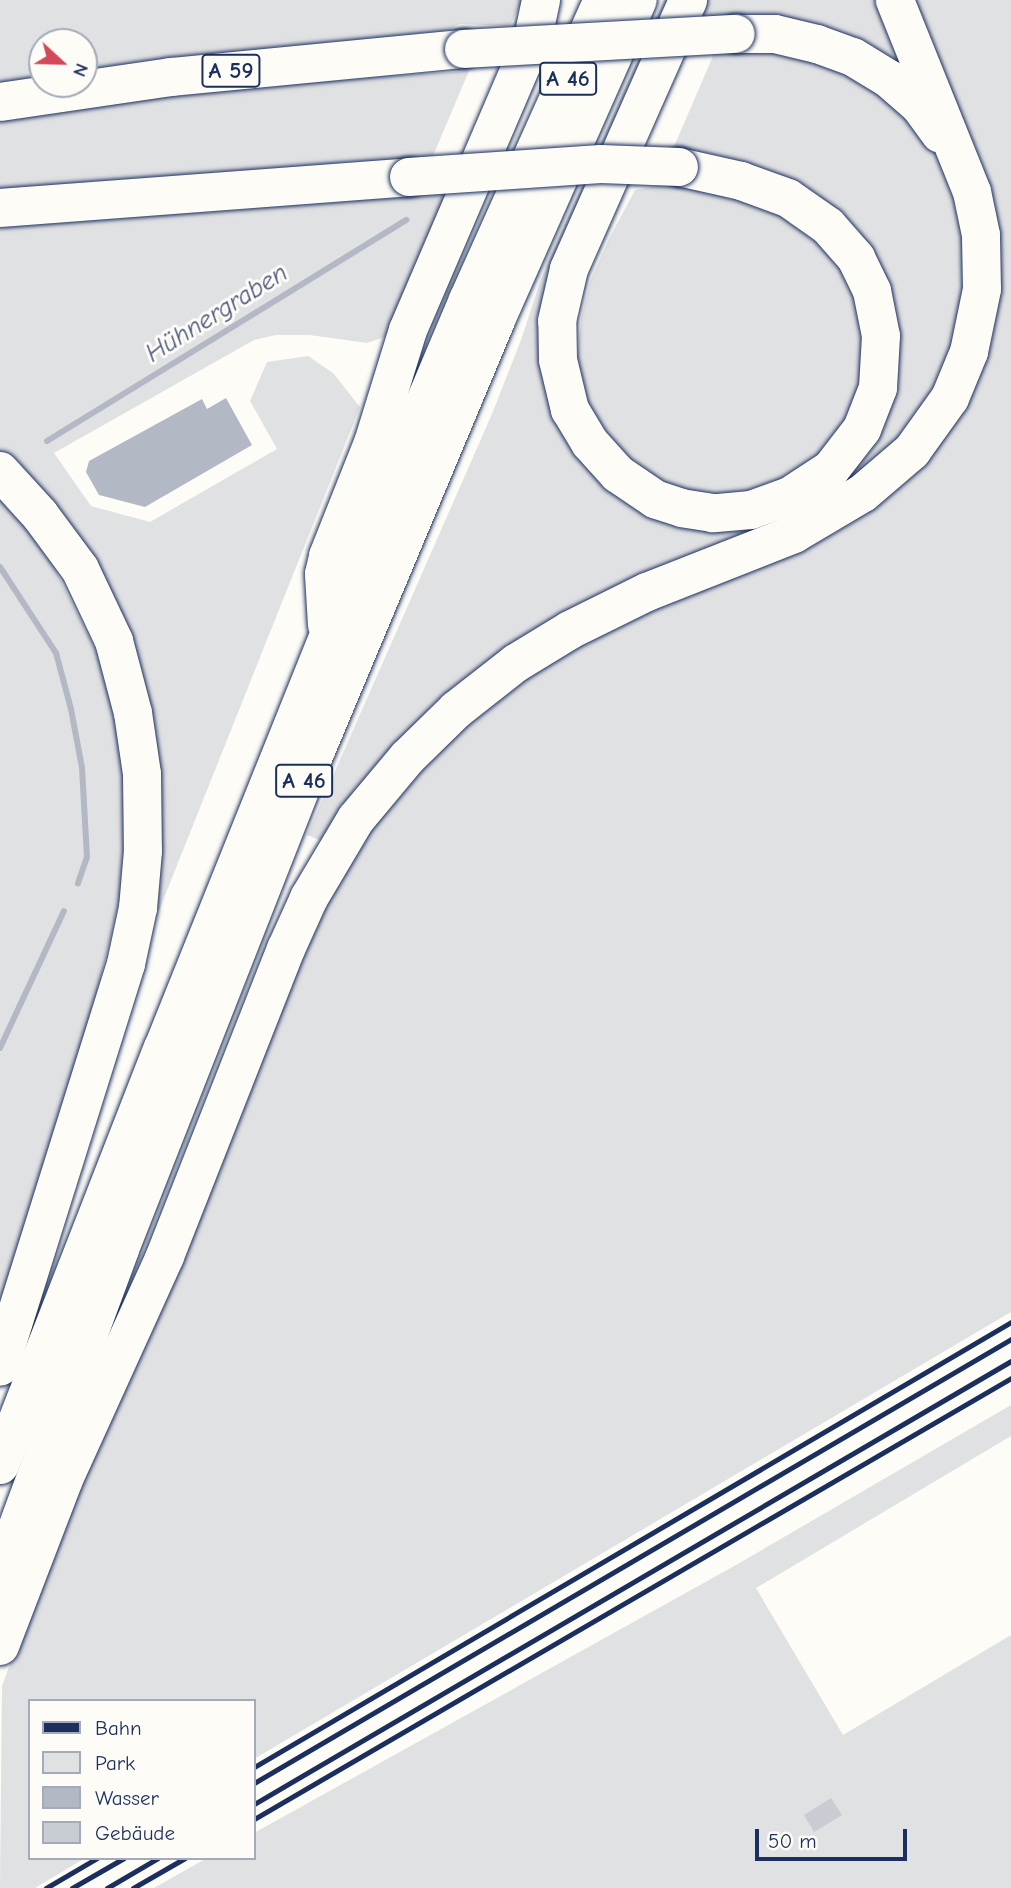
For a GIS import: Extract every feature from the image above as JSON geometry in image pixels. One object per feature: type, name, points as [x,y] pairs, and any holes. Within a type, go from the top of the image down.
[{"type":"highway","points":[[328,638],[324,574],[328,556],[373,443],[408,330],[533,38],[541,0]]},
{"type":"highway","name":"A 46","points":[[0,1465],[328,638],[468,300],[603,0]]},
{"type":"highway","name":"A 46","points":[[0,1574],[120,1249],[310,765],[496,320],[638,0]]},
{"type":"highway","points":[[0,208],[601,164],[679,167],[741,181],[788,198],[828,226],[856,258],[872,291],[881,336],[878,387],[862,429],[831,469],[790,496],[751,510],[713,513],[682,508],[655,499],[618,474],[590,443],[570,410],[558,360],[557,321],[573,258],[688,0]]},
{"type":"highway","points":[[0,1646],[64,1479],[165,1256],[286,949],[309,898],[356,819],[407,758],[456,710],[516,663],[570,629],[647,592],[794,534],[863,493],[912,451],[950,398],[969,352],[982,289],[981,235],[975,202],[955,155],[930,80],[895,0]]},
{"type":"highway","name":"A 59","points":[[0,102],[171,77],[464,49],[775,34],[817,44],[853,57],[889,79],[920,106],[955,155]]},
{"type":"highway","points":[[0,471],[40,515],[80,569],[114,641],[133,713],[140,762],[143,851],[138,908],[126,964],[0,1367]]},
{"type":"green space","points":[[0,0],[522,0],[510,26],[460,24],[420,42],[98,74],[98,28],[28,28],[28,81],[0,86]]},
{"type":"green space","points":[[664,0],[673,0],[550,279],[577,366],[581,319],[591,279],[635,190],[657,186],[713,56],[702,9],[706,0],[1011,0],[1011,1312],[256,1758],[256,1699],[28,1699],[28,1860],[82,1860],[35,1888],[0,1888],[2,1686],[76,1484],[289,981],[350,852],[307,835],[492,414],[541,279]]},
{"type":"green space","points":[[469,71],[433,156],[0,192],[0,118],[204,87]]},
{"type":"green space","points":[[380,192],[452,194],[390,335],[367,343],[310,335],[276,335],[254,340],[54,453],[91,506],[150,522],[277,449],[250,401],[267,362],[308,356],[333,373],[360,407],[158,913],[139,694],[0,454],[0,223]]},
{"type":"green space","points":[[0,492],[51,561],[99,657],[120,735],[126,793],[121,891],[111,935],[66,1114],[0,1333]]},
{"type":"green space","points":[[1011,1405],[1011,1436],[756,1588],[843,1735],[1011,1635],[1011,1888],[154,1888],[203,1860],[256,1860],[256,1832],[736,1565]]},
{"type":"water","points":[[226,398],[252,445],[145,507],[99,495],[86,472],[89,461],[202,399],[207,409]]},
{"type":"building","points":[[831,1798],[842,1815],[814,1832],[804,1815]]},
{"type":"waterway","name":"Hühnergraben","points":[[47,441],[406,220]]},
{"type":"waterway","name":"Hühnergraben","points":[[0,567],[56,653],[71,709],[82,768],[87,857],[78,883]]},
{"type":"waterway","name":"Hühnergraben","points":[[0,1048],[64,911]]},
{"type":"railway","points":[[256,1766],[1011,1322]]},
{"type":"railway","points":[[256,1782],[1011,1339]]},
{"type":"railway","points":[[256,1803],[1011,1361]]},
{"type":"railway","points":[[256,1818],[1011,1378]]},
{"type":"railway","points":[[46,1888],[94,1860]]},
{"type":"railway","points":[[72,1888],[121,1860]]},
{"type":"railway","points":[[107,1888],[155,1860]]},
{"type":"railway","points":[[133,1888],[182,1860]]}]
